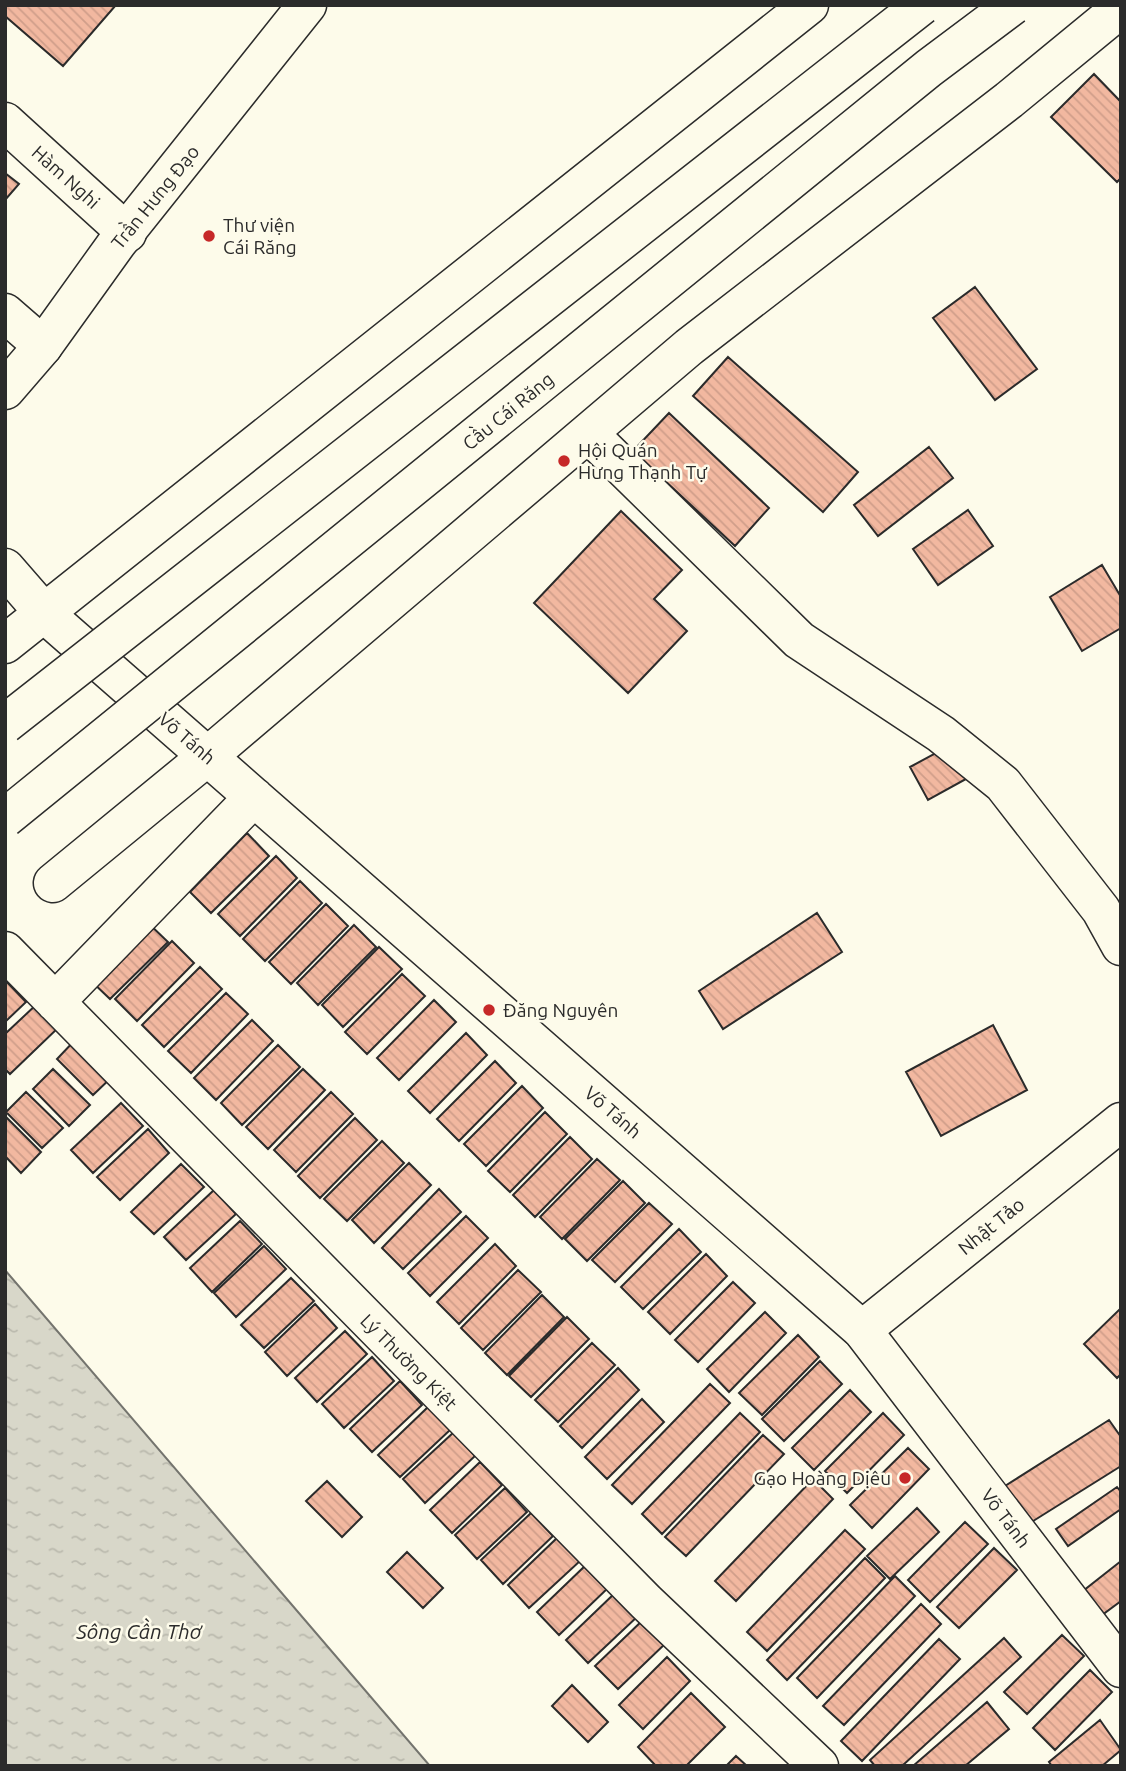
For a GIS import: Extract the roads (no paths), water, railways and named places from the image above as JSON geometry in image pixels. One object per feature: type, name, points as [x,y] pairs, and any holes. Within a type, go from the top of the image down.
[{"type":"main road","name":"Trần Hưng Đạo","points":[[5,390],[43,346],[307,5]]},
{"type":"main road","points":[[5,644],[809,5]]},
{"type":"main road","points":[[5,724],[922,5]]},
{"type":"main road","name":"Cầu Cái Răng","points":[[5,818],[919,77],[1013,5]]},
{"type":"main road","points":[[53,883],[208,756],[689,347],[1118,14]]},
{"type":"main road","name":"Hàm Nghi","points":[[5,122],[128,233]]},
{"type":"main road","points":[[5,313],[43,346]]},
{"type":"main road","points":[[588,433],[799,640],[941,734],[1003,784],[1101,910],[1121,946]]},
{"type":"main road","name":"Võ Tánh","points":[[5,568],[45,614],[862,1330],[1121,1668]]},
{"type":"main road","points":[[55,1002],[254,797]]},
{"type":"main road","name":"Lý Thường Kiệt","points":[[5,951],[646,1602],[819,1766]]},
{"type":"main road","name":"Nhật Tảo","points":[[862,1330],[1121,1122]]},
{"type":"water","name":"Sông Cần Thơ","points":[[5,1270],[430,1766],[5,1766]]},
{"type":"place","name":"Thư viện Cái Răng","points":[[209,236]]},
{"type":"place","name":"Hội Quán Hưng Thạnh Tự","points":[[564,461]]},
{"type":"place","name":"Đăng Nguyên","points":[[489,1010]]},
{"type":"place","name":"Gạo Hoàng Dịêu","points":[[905,1478]]}]
